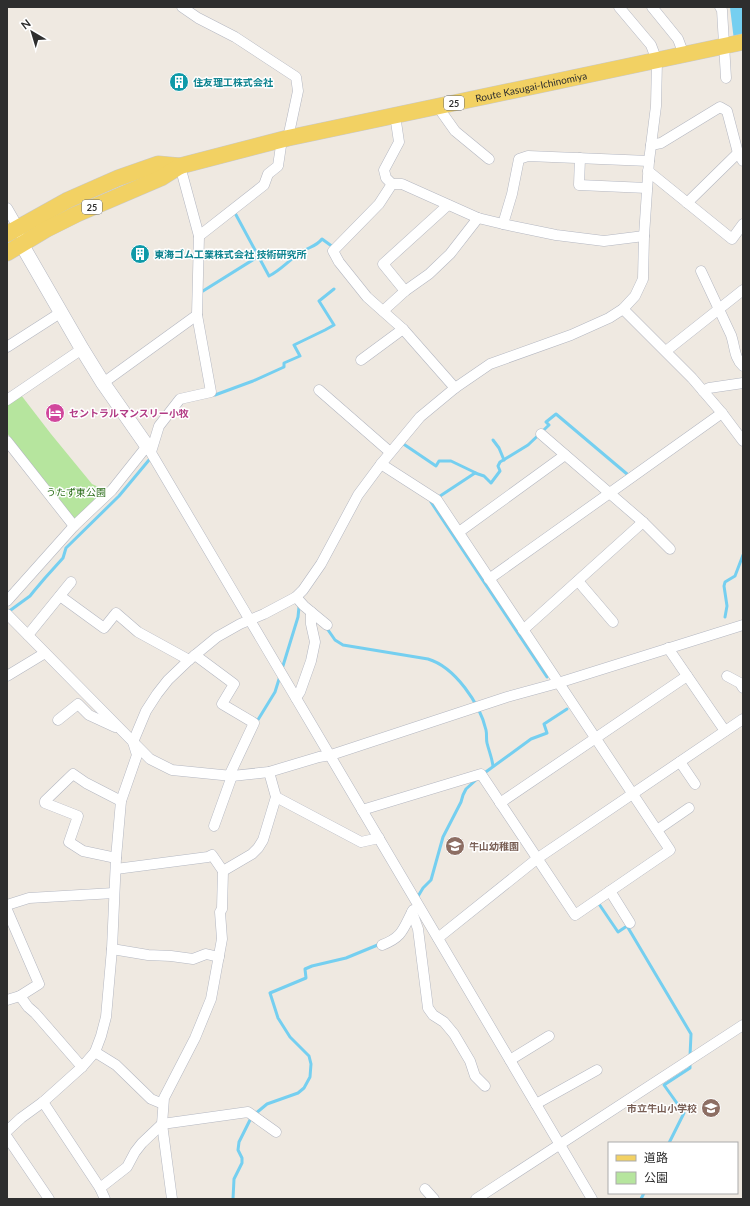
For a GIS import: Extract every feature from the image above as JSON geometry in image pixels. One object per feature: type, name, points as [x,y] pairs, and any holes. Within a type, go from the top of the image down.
[{"type":"main road","name":"Route Kasugai-Ichinomiya","points":[[7,253],[47,229],[77,214],[162,178],[180,166],[285,138],[732,45]]},
{"type":"main road","name":"Route Kasugai-Ichinomiya","points":[[12,230],[68,200],[118,178],[158,164],[180,166]]},
{"type":"street","points":[[182,7],[198,18],[235,37],[296,77],[298,92],[278,166],[268,174],[264,185],[199,236]]},
{"type":"street","points":[[7,1131],[21,1118],[43,1102],[82,1066],[94,1052],[101,1036],[106,1017],[112,949],[116,858],[121,801],[136,755],[133,742],[146,711],[157,694],[168,680],[192,657],[217,637],[296,597],[303,590],[321,564],[358,494],[390,452],[420,417],[455,388],[490,364],[571,335],[609,318],[623,308],[635,296],[643,279],[648,166],[656,106],[657,61],[651,45],[619,7]]},
{"type":"street","points":[[652,7],[678,39],[684,55]]},
{"type":"street","points":[[720,7],[732,45],[726,78]]},
{"type":"street","points":[[438,107],[455,130],[489,158]]},
{"type":"street","points":[[651,145],[661,143],[720,107],[727,111],[741,157],[687,203]]},
{"type":"street","points":[[395,115],[399,142],[384,170],[386,178],[392,184],[402,184],[478,218],[556,236],[604,241],[644,236]]},
{"type":"street","points":[[503,224],[512,194],[519,159],[528,156],[580,158],[648,166],[687,203],[732,239],[743,224]]},
{"type":"street","points":[[580,158],[579,185],[647,188]]},
{"type":"street","points":[[7,601],[74,526],[112,490],[149,449],[159,426],[180,399],[211,392],[196,315],[199,236],[180,166]]},
{"type":"street","points":[[392,184],[379,204],[333,251],[339,262],[367,297],[403,329],[455,388]]},
{"type":"street","points":[[405,291],[383,264],[448,205]]},
{"type":"street","points":[[7,208],[12,230],[60,313],[103,383],[149,449],[331,755],[379,838],[415,908],[438,938],[592,1199]]},
{"type":"street","points":[[383,311],[405,291],[429,274],[450,254],[478,218]]},
{"type":"street","points":[[701,270],[734,345],[736,357],[743,366]]},
{"type":"street","points":[[666,352],[743,290]]},
{"type":"street","points":[[623,308],[703,390],[743,441]]},
{"type":"street","points":[[7,347],[60,313]]},
{"type":"street","points":[[103,383],[196,315]]},
{"type":"street","points":[[361,360],[403,329]]},
{"type":"street","points":[[7,400],[82,349]]},
{"type":"street","points":[[703,390],[743,383]]},
{"type":"street","points":[[319,390],[390,452]]},
{"type":"street","points":[[489,579],[722,413]]},
{"type":"street","points":[[541,434],[643,522],[670,549]]},
{"type":"street","points":[[7,440],[74,526]]},
{"type":"street","points":[[459,532],[565,456]]},
{"type":"street","points":[[362,810],[481,774],[575,915],[670,850],[596,737],[558,684],[437,500],[381,464]]},
{"type":"street","points":[[523,630],[643,522]]},
{"type":"street","points":[[578,581],[612,622]]},
{"type":"street","points":[[28,635],[72,582]]},
{"type":"street","points":[[60,596],[104,628],[116,613],[138,632],[192,657],[234,684],[222,704],[254,723],[230,776],[214,826]]},
{"type":"street","points":[[296,597],[327,625]]},
{"type":"street","points":[[296,698],[300,692],[311,661],[315,642],[311,624],[311,612]]},
{"type":"street","points":[[7,614],[150,759],[172,770],[230,776],[269,772],[319,757],[331,755],[507,697],[558,684],[743,625]]},
{"type":"street","points":[[668,648],[725,731]]},
{"type":"street","points":[[7,676],[45,653]]},
{"type":"street","points":[[500,803],[687,676]]},
{"type":"street","points":[[727,676],[740,682],[743,688]]},
{"type":"street","points":[[58,720],[78,704],[89,715],[119,728]]},
{"type":"street","points":[[438,938],[538,858],[743,719]]},
{"type":"street","points":[[680,762],[695,784]]},
{"type":"street","points":[[223,871],[252,854],[263,840],[276,797],[269,772]]},
{"type":"street","points":[[116,858],[83,851],[69,842],[78,816],[45,803],[45,801],[73,774],[86,783],[121,801]]},
{"type":"street","points":[[276,797],[361,842],[379,838]]},
{"type":"street","points":[[657,830],[689,808]]},
{"type":"street","points":[[116,869],[208,858],[212,855],[223,871],[222,909],[220,912],[222,940],[211,999],[195,1038],[172,1080],[163,1104],[162,1124],[172,1199]]},
{"type":"street","points":[[610,891],[630,923]]},
{"type":"street","points":[[7,905],[29,898],[114,893]]},
{"type":"street","points":[[382,945],[394,941],[401,934],[415,908]]},
{"type":"street","points":[[415,908],[428,1008],[433,1015],[444,1022],[454,1034],[470,1061],[475,1076],[485,1086]]},
{"type":"street","points":[[7,910],[39,984],[20,996],[7,1000]]},
{"type":"street","points":[[112,949],[148,955],[193,959],[206,954],[219,957]]},
{"type":"street","points":[[20,996],[28,1007],[82,1066]]},
{"type":"street","points":[[476,1199],[743,1025]]},
{"type":"street","points":[[510,1060],[549,1036]]},
{"type":"street","points":[[94,1052],[116,1065],[151,1099],[163,1104]]},
{"type":"street","points":[[536,1104],[597,1070]]},
{"type":"street","points":[[43,1102],[100,1188],[105,1199]]},
{"type":"street","points":[[100,1188],[127,1167],[135,1152],[162,1124],[248,1112],[276,1132]]},
{"type":"street","points":[[7,1137],[49,1199]]},
{"type":"street","points":[[425,1189],[434,1199]]},
{"type":"green space","name":"うたず東公園","points":[[21,395],[92,484],[105,490],[74,519],[7,433],[7,405]]},
{"type":"waterway","points":[[739,7],[743,40]]},
{"type":"waterway","points":[[235,213],[269,276],[303,251],[317,244],[322,239],[333,247]]},
{"type":"waterway","points":[[203,291],[259,256]]},
{"type":"waterway","points":[[215,395],[253,381],[284,367],[284,363],[300,356],[294,345],[334,325],[319,301],[334,289]]},
{"type":"waterway","points":[[547,677],[431,502],[475,473],[484,476],[491,483],[500,471],[498,466],[500,462],[528,445],[549,425],[546,422],[556,414],[627,474]]},
{"type":"waterway","points":[[493,440],[499,448],[504,460]]},
{"type":"waterway","points":[[402,443],[436,466],[439,461],[451,461],[476,473]]},
{"type":"waterway","points":[[8,612],[30,596],[63,558],[66,548],[119,496],[149,460]]},
{"type":"waterway","points":[[725,617],[727,606],[724,586],[725,582],[735,576],[743,555]]},
{"type":"waterway","points":[[282,669],[298,617],[299,607]]},
{"type":"waterway","points":[[326,627],[335,640],[343,645],[428,659],[438,663],[448,670],[465,688],[478,709],[486,730],[487,743],[493,766]]},
{"type":"waterway","points":[[256,723],[275,692],[280,676]]},
{"type":"waterway","points":[[483,774],[531,739],[547,733],[544,724],[567,709]]},
{"type":"waterway","points":[[417,898],[423,888],[431,880],[443,837],[466,789],[477,779]]},
{"type":"waterway","points":[[599,904],[618,932],[627,926],[691,1034],[690,1056]]},
{"type":"waterway","points":[[255,1114],[267,1104],[298,1093],[304,1088],[310,1077],[311,1064],[309,1056],[290,1037],[278,1018],[270,993],[306,978],[305,969],[346,958],[380,944]]},
{"type":"waterway","points":[[670,1142],[684,1113],[664,1085],[690,1068],[690,1062]]},
{"type":"waterway","points":[[233,1199],[234,1179],[242,1163],[242,1158],[238,1150],[239,1142],[251,1118]]},
{"type":"waterway","points":[[641,1199],[644,1194]]},
{"type":"place","name":"住友理工株式会社","points":[[179,82]]},
{"type":"place","name":"東海ゴム工業株式会社 技術研究所","points":[[140,254]]},
{"type":"place","name":"セントラルマンスリー小牧","points":[[55,413]]},
{"type":"place","name":"牛山幼稚園","points":[[455,846]]},
{"type":"place","name":"市立牛山小学校","points":[[711,1108]]}]
